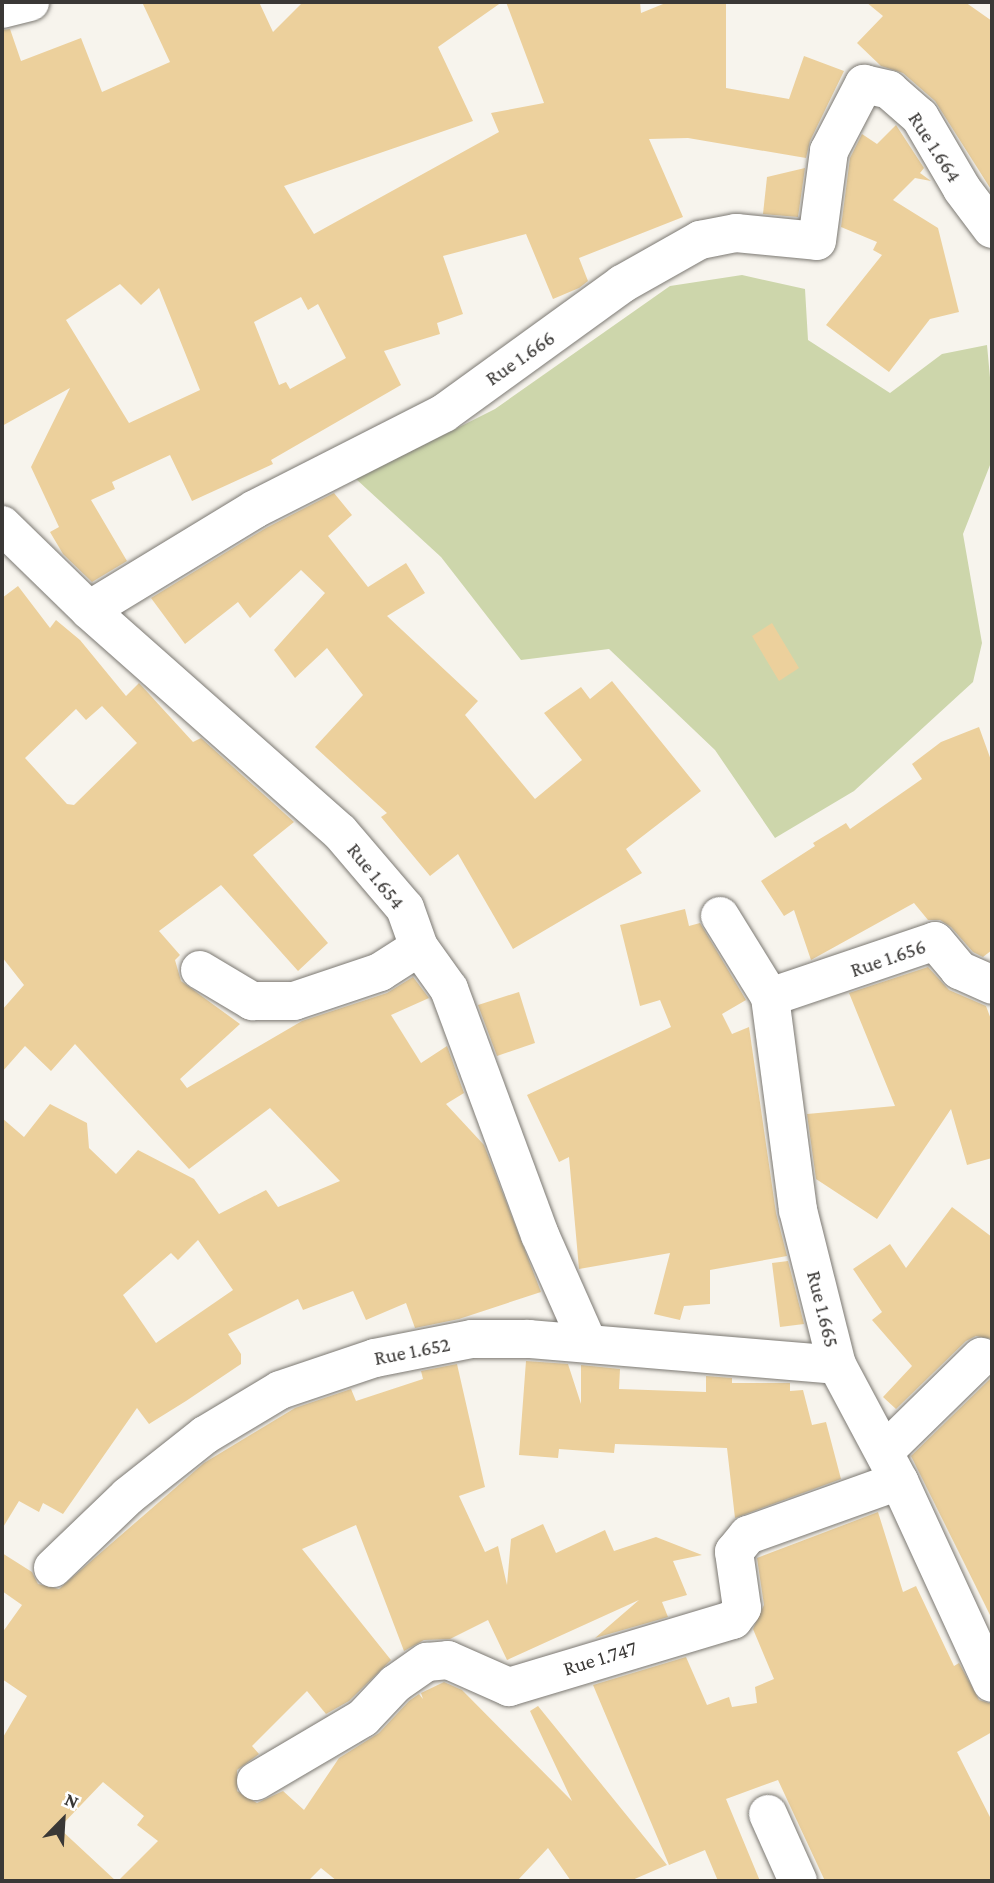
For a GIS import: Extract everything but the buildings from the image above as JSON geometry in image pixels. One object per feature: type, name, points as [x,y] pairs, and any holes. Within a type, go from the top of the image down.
[{"type":"street","points":[[2,9],[30,2]]},
{"type":"street","name":"Rue 1.664","points":[[864,84],[889,90],[920,117],[962,189],[992,229]]},
{"type":"street","name":"Rue 1.666","points":[[89,610],[255,509],[444,413],[622,284],[700,240],[736,233],[817,241],[829,151],[864,84]]},
{"type":"street","name":"Rue 1.654","points":[[2,524],[89,610],[340,832],[405,908],[419,947],[449,989],[540,1235],[587,1342]]},
{"type":"street","name":"Rue 1.665","points":[[720,916],[770,997],[798,1210],[837,1364],[891,1466],[992,1683]]},
{"type":"street","name":"Rue 1.656","points":[[770,997],[935,942],[959,970],[992,985]]},
{"type":"street","points":[[200,971],[252,1001],[294,1001],[380,972],[419,947]]},
{"type":"street","name":"Rue 1.652","points":[[53,1568],[166,1465],[280,1390],[375,1358],[472,1339],[587,1342],[837,1364]]},
{"type":"street","points":[[891,1466],[981,1357]]},
{"type":"street","name":"Rue 1.747","points":[[256,1781],[363,1718],[395,1684],[427,1662],[447,1660],[509,1687],[733,1620],[742,1608],[734,1552],[748,1535],[891,1466]]},
{"type":"street","points":[[768,1814],[798,1881]]},
{"type":"green space","points":[[742,275],[805,289],[808,340],[890,393],[942,354],[987,345],[992,399],[992,460],[963,534],[982,643],[973,682],[854,791],[775,838],[715,750],[609,649],[521,660],[441,557],[356,479],[495,409],[670,286]]}]
